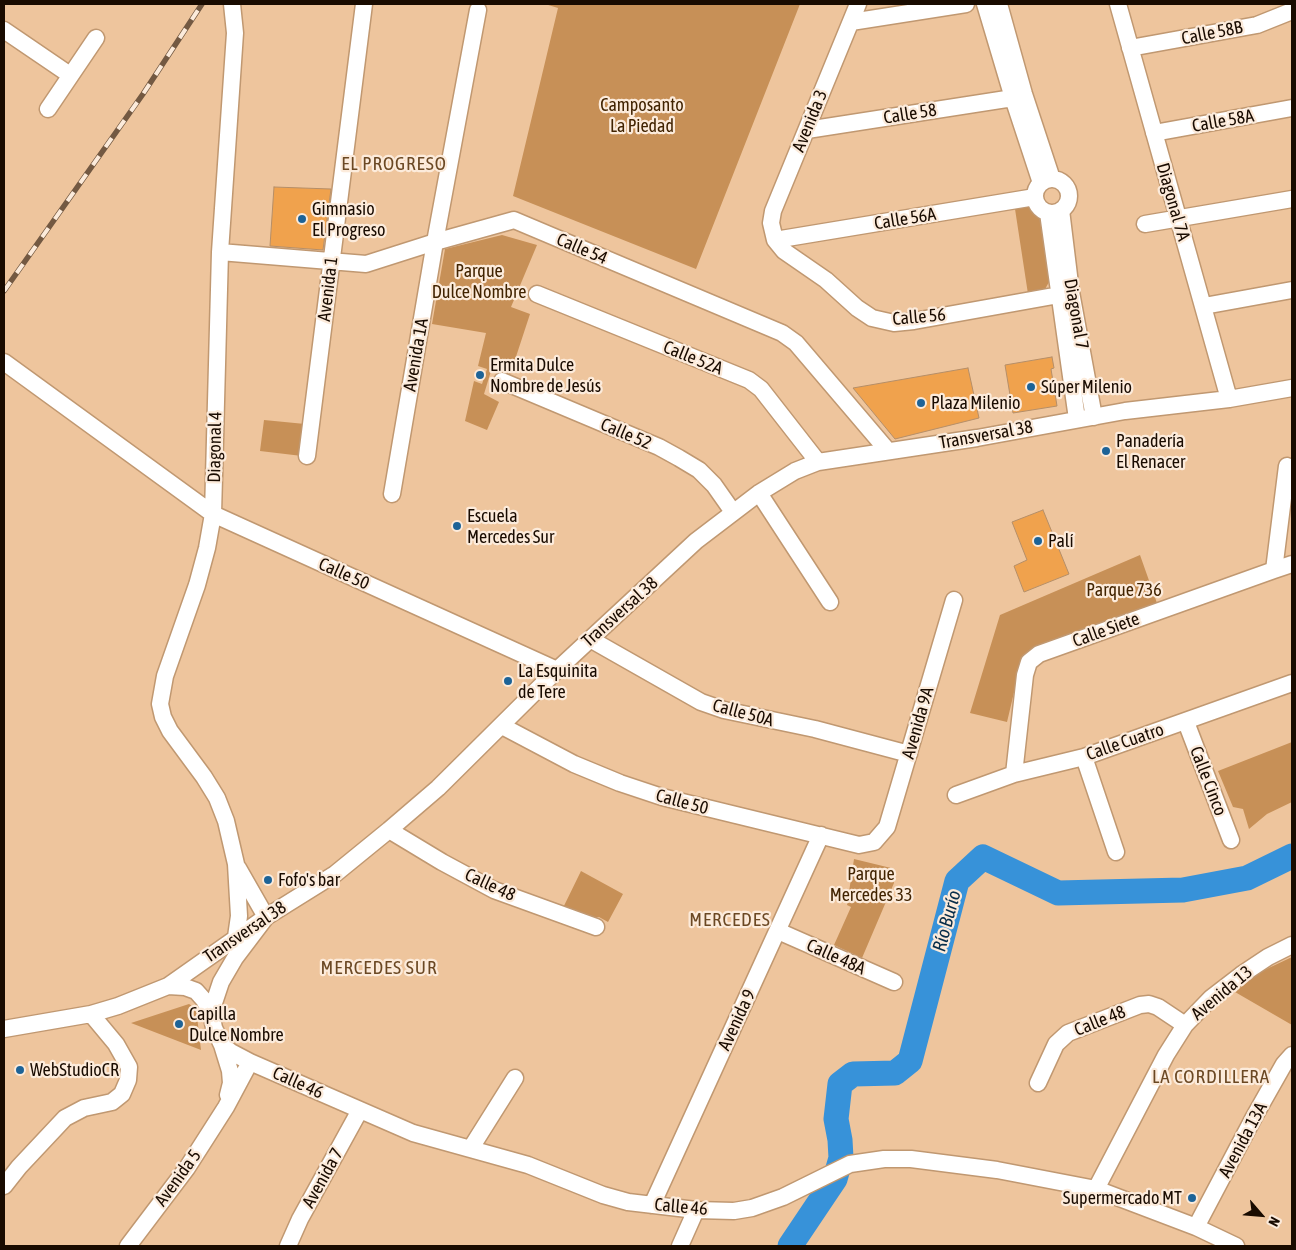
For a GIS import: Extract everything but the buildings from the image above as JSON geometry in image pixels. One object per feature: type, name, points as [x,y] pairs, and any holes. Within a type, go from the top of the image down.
[{"type":"street","name":"Diagonal 4","points":[[232,4],[235,33],[220,252],[213,514],[208,548],[165,676],[160,704],[163,717],[170,731],[204,777],[217,798],[226,821],[236,864],[239,916],[236,938]]},
{"type":"street","name":"Avenida 1","points":[[307,456],[364,4]]},
{"type":"street","name":"Avenida 3","points":[[776,240],[771,223],[773,211],[858,4]]},
{"type":"street","points":[[851,22],[966,4]]},
{"type":"street","name":"Diagonal 7","points":[[985,4],[1019,96]]},
{"type":"street","name":"Diagonal 7","points":[[999,4],[1019,96],[1042,187],[1040,209],[1054,212],[1067,203],[1067,189],[1061,182],[1042,187]]},
{"type":"street","name":"Diagonal 7A","points":[[1118,4],[1229,399]]},
{"type":"street","points":[[1290,4],[1292,9]]},
{"type":"street","name":"Calle 58B","points":[[1130,48],[1257,25],[1292,9]]},
{"type":"street","name":"Avenida 1A","points":[[392,494],[435,242],[478,10]]},
{"type":"street","points":[[4,30],[70,75]]},
{"type":"street","points":[[48,109],[96,38]]},
{"type":"street","name":"Calle 58","points":[[807,130],[1019,96]]},
{"type":"street","name":"Calle 58A","points":[[1154,133],[1292,108]]},
{"type":"street","name":"Calle 56A","points":[[776,240],[1042,187]]},
{"type":"street","points":[[1145,224],[1292,198]]},
{"type":"street","name":"Diagonal 7","points":[[1054,212],[1059,295],[1077,419]]},
{"type":"street","name":"Diagonal 7","points":[[1054,212],[1094,417]]},
{"type":"street","name":"Calle 54","points":[[220,252],[366,264],[514,220],[782,333],[796,343],[888,451]]},
{"type":"street","name":"Calle 56","points":[[776,240],[784,251],[826,280],[857,308],[872,318],[894,323],[1059,295]]},
{"type":"street","points":[[1204,306],[1292,290]]},
{"type":"street","name":"Calle 52A","points":[[537,294],[749,380],[760,389],[818,462]]},
{"type":"street","name":"Calle 50","points":[[4,362],[213,514],[557,670]]},
{"type":"street","name":"Calle 52","points":[[502,381],[659,447],[679,458],[699,470],[714,486],[733,512]]},
{"type":"street","name":"Transversal 38","points":[[4,1029],[91,1014],[118,1006],[168,986],[266,917],[335,874],[438,788],[590,638],[696,541],[759,493],[795,471],[818,462],[977,438],[1125,411],[1229,399],[1292,388]]},
{"type":"street","points":[[1274,570],[1287,466]]},
{"type":"street","points":[[759,493],[830,602]]},
{"type":"street","name":"Calle Siete","points":[[1014,774],[1025,675],[1029,662],[1039,654],[1292,564]]},
{"type":"street","name":"Avenida 9A","points":[[874,842],[887,826],[954,600]]},
{"type":"street","name":"Calle 50A","points":[[590,638],[702,702],[724,710],[815,729],[909,754]]},
{"type":"street","name":"Calle Cuatro","points":[[956,795],[1014,774],[1084,757],[1186,722],[1292,682]]},
{"type":"street","name":"Calle Cinco","points":[[1186,722],[1231,840]]},
{"type":"street","name":"Calle 50","points":[[502,726],[574,764],[662,798],[859,845],[874,842]]},
{"type":"street","points":[[1084,757],[1116,852]]},
{"type":"street","name":"Calle 48","points":[[389,830],[494,890],[596,927]]},
{"type":"street","name":"Avenida 9","points":[[652,1205],[821,835]]},
{"type":"street","name":"Diagonal 4","points":[[236,864],[266,917]]},
{"type":"street","points":[[212,1012],[222,982],[235,958],[266,917]]},
{"type":"street","name":"Calle 48A","points":[[778,931],[894,982]]},
{"type":"street","name":"Avenida 13","points":[[1096,1189],[1166,1055],[1185,1024],[1211,998],[1241,975],[1268,957],[1292,945]]},
{"type":"street","points":[[168,986],[185,987],[196,991],[212,1012],[216,1033],[222,1046]]},
{"type":"street","name":"Calle 48","points":[[1038,1083],[1056,1044],[1068,1033],[1140,1005],[1149,1004],[1158,1007],[1185,1024]]},
{"type":"street","points":[[4,1186],[19,1167],[65,1118],[84,1108],[112,1102],[122,1094],[128,1080],[129,1067],[116,1044],[91,1014]]},
{"type":"street","name":"Calle 46","points":[[222,1046],[250,1062],[412,1133],[528,1165],[603,1195],[628,1202],[696,1210],[734,1211],[752,1208],[783,1196],[850,1164],[884,1158],[911,1159],[997,1170],[1096,1189],[1196,1227],[1236,1246]]},
{"type":"street","name":"Avenida 5","points":[[222,1046],[230,1071],[231,1083],[226,1107]]},
{"type":"street","name":"Avenida 13A","points":[[1196,1227],[1254,1117],[1284,1064],[1292,1055]]},
{"type":"street","name":"Avenida 5","points":[[128,1246],[187,1168],[226,1107],[250,1062]]},
{"type":"street","points":[[471,1148],[515,1078]]},
{"type":"street","name":"Avenida 7","points":[[288,1246],[300,1219],[360,1110]]},
{"type":"street","points":[[680,1246],[696,1210]]},
{"type":"green space","name":"Camposanto La Piedad","points":[[545,4],[800,4],[696,269],[513,196],[558,8]]},
{"type":"green space","points":[[1030,206],[1039,213],[1049,282],[1044,291],[1028,294],[1015,209]]},
{"type":"green space","name":"Parque Dulce Nombre","points":[[502,235],[537,245],[511,307],[530,314],[509,378],[491,371],[484,394],[499,402],[487,430],[465,421],[474,381],[482,384],[487,369],[478,366],[486,333],[432,324],[445,249]]},
{"type":"green space","points":[[264,420],[305,424],[302,456],[260,451]]},
{"type":"green space","name":"Parque 736","points":[[1140,555],[1158,606],[1021,663],[1007,722],[970,713],[1000,615]]},
{"type":"green space","points":[[1292,742],[1292,802],[1267,814],[1249,829],[1243,809],[1233,807],[1218,771]]},
{"type":"green space","name":"Parque Mercedes 33","points":[[854,859],[891,868],[894,883],[862,958],[834,945],[851,907],[847,905]]},
{"type":"green space","points":[[581,871],[623,894],[608,922],[599,917],[575,919],[560,914]]},
{"type":"green space","points":[[1292,957],[1292,1025],[1235,992],[1256,974]]},
{"type":"green space","points":[[189,1004],[196,1008],[201,1050],[131,1023]]},
{"type":"waterway","name":"Río Burío","points":[[790,1246],[835,1179],[841,1158],[836,1119],[840,1084],[853,1074],[895,1073],[910,1061],[957,881],[983,857],[1058,893],[1183,890],[1247,878],[1292,856]]},
{"type":"railway","points":[[4,291],[143,94],[202,4]]},
{"type":"place","name":"Gimnasio El Progreso","points":[[302,219]]},
{"type":"place","name":"Ermita Dulce Nombre de Jesús","points":[[480,375]]},
{"type":"place","name":"Súper Milenio","points":[[1031,387]]},
{"type":"place","name":"Plaza Milenio","points":[[921,403]]},
{"type":"place","name":"Panadería El Renacer","points":[[1106,451]]},
{"type":"place","name":"Escuela Mercedes Sur","points":[[457,526]]},
{"type":"place","name":"Palí","points":[[1038,541]]},
{"type":"place","name":"La Esquinita de Tere","points":[[508,681]]},
{"type":"place","name":"Fofo's bar","points":[[268,880]]},
{"type":"place","name":"Capilla Dulce Nombre","points":[[179,1024]]},
{"type":"place","name":"WebStudioCR","points":[[20,1070]]},
{"type":"place","name":"Supermercado MT","points":[[1192,1198]]},
{"type":"district","name":"EL PROGRESO","points":[[394,164]]},
{"type":"district","name":"MERCEDES","points":[[730,920]]},
{"type":"district","name":"MERCEDES SUR","points":[[379,968]]},
{"type":"district","name":"LA CORDILLERA","points":[[1211,1077]]}]
